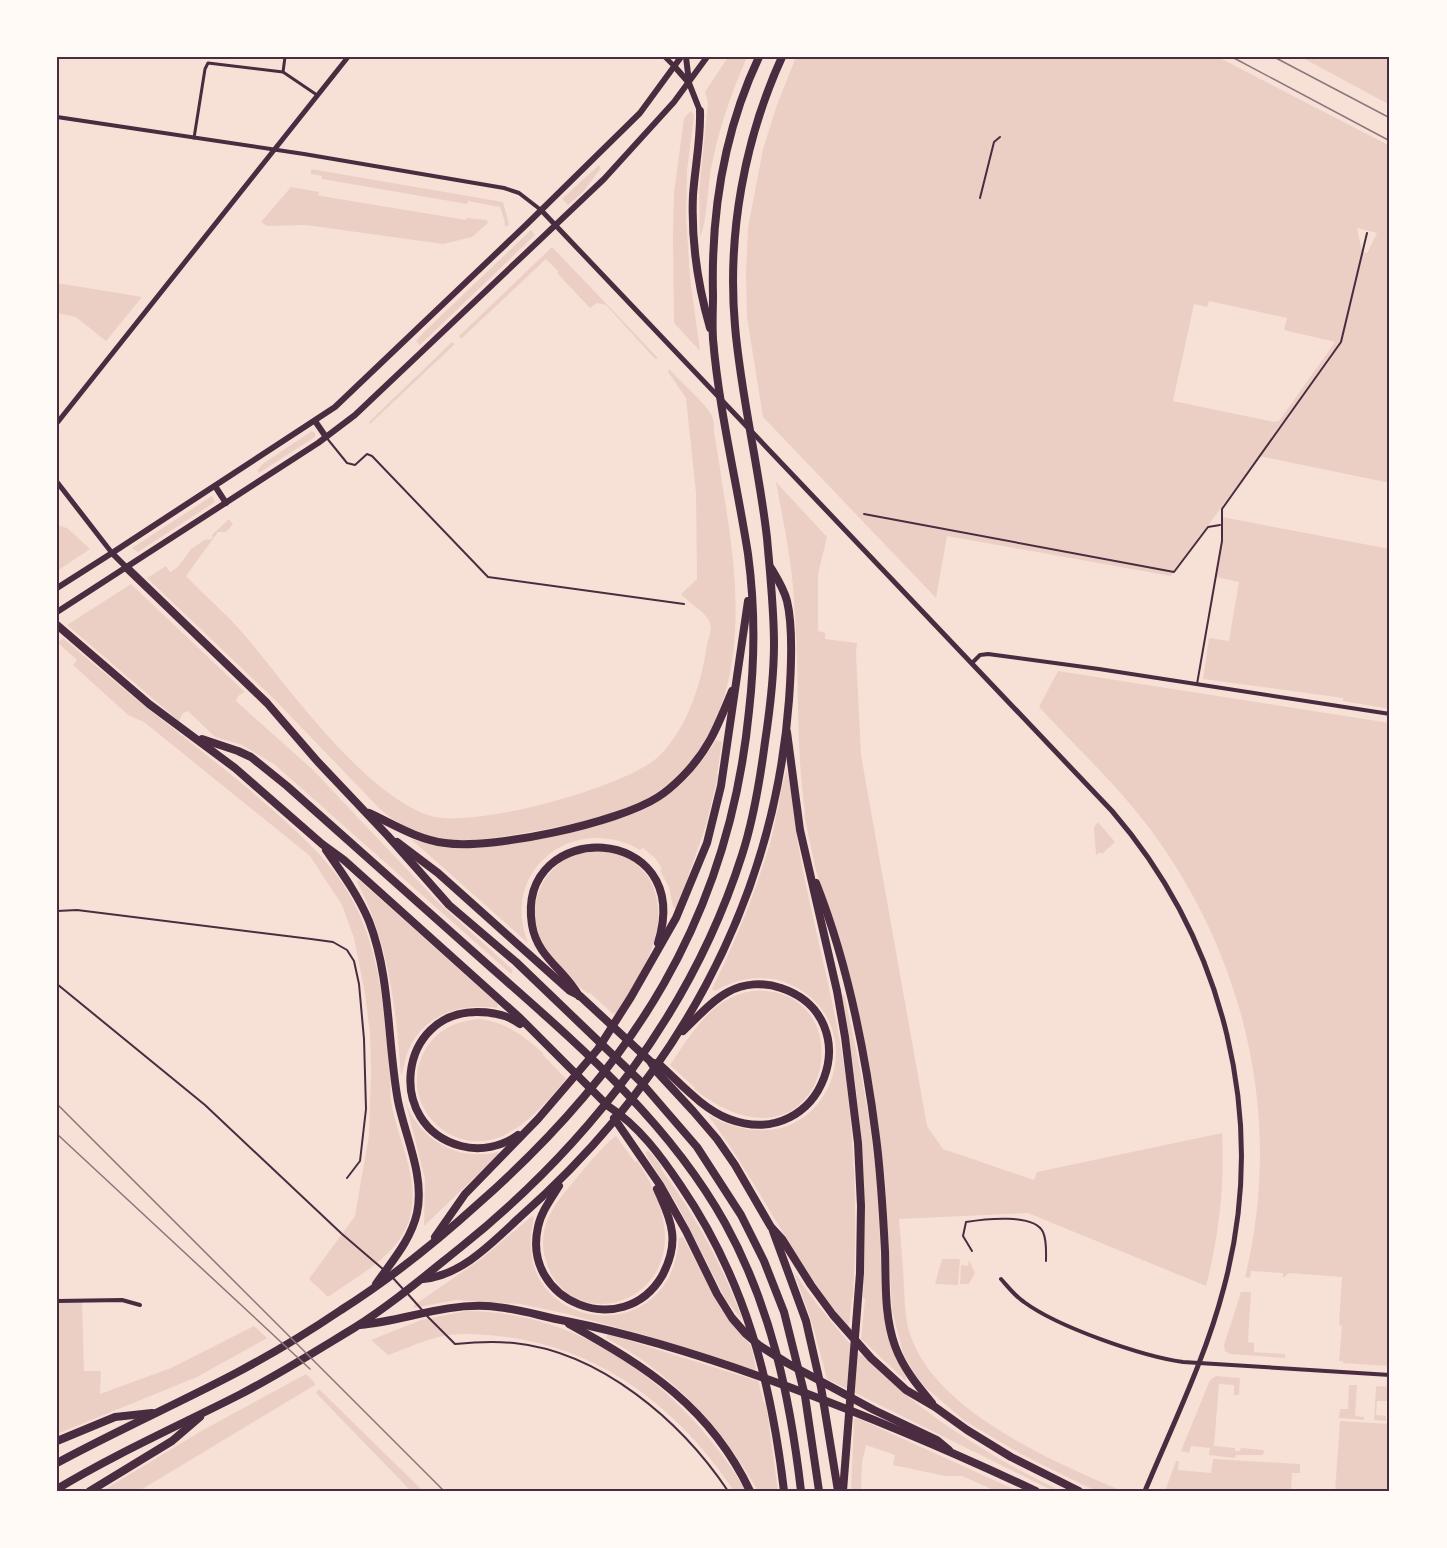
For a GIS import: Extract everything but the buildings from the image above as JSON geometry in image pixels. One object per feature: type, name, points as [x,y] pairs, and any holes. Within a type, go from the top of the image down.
[{"type":"highway","points":[[712,336],[714,233],[724,167],[733,125],[759,57]]},
{"type":"highway","points":[[57,1489],[93,1468],[278,1374],[358,1325],[486,1227],[573,1144],[620,1087],[665,1022],[700,958],[719,917],[742,855],[758,791],[771,698],[774,645],[766,531],[740,370],[735,326],[734,278],[736,223],[744,172],[771,80],[782,57]]},
{"type":"highway","points":[[57,1463],[265,1357],[372,1289],[428,1247],[511,1176],[555,1131],[604,1075],[649,1011],[678,960],[701,910],[720,858],[733,809],[744,759],[753,667],[751,585],[693,230],[693,195],[700,111]]},
{"type":"highway","points":[[421,1279],[445,1275],[470,1260],[521,1217],[567,1172],[631,1103],[675,1038],[719,960],[746,892],[773,813],[786,729],[790,645],[787,601],[769,566]]},
{"type":"highway","points":[[127,568],[251,687],[449,905],[516,962],[640,1081],[697,1147],[741,1215],[764,1261],[784,1312],[809,1416],[819,1491]]},
{"type":"highway","points":[[428,1247],[465,1194],[538,1119],[598,1049],[676,918],[707,843],[721,786],[751,585]]},
{"type":"highway","points":[[57,625],[149,704],[252,782],[322,844],[344,860],[520,1018],[608,1106],[625,1117],[650,1144],[708,1227],[740,1294],[760,1355],[770,1401],[784,1491]]},
{"type":"highway","points":[[365,811],[410,832],[442,843],[459,844],[489,842],[568,829],[617,816],[657,798],[681,778],[698,759],[712,740],[738,678]]},
{"type":"highway","points":[[786,729],[800,830],[811,870],[826,909],[860,1033],[880,1171],[886,1297],[890,1328],[895,1346],[906,1369],[934,1407]]},
{"type":"highway","points":[[192,735],[238,751],[256,761],[310,806],[560,1030],[618,1084],[661,1131],[694,1173],[724,1222],[745,1263],[761,1303],[778,1355],[789,1408],[801,1491]]},
{"type":"highway","points":[[388,836],[438,873],[650,1061],[657,1072],[702,1120],[735,1165],[771,1227],[806,1321],[840,1491]]},
{"type":"highway","points":[[322,844],[355,892],[372,931],[385,989],[398,1101],[417,1179],[419,1198],[413,1226],[405,1243],[372,1289]]},
{"type":"highway","points":[[581,998],[574,987],[549,961],[537,940],[532,925],[531,902],[536,885],[547,869],[560,858],[574,850],[600,846],[624,852],[645,866],[654,878],[663,903],[661,934],[654,956]]},
{"type":"highway","points":[[811,870],[837,991],[854,1099],[861,1206],[858,1298],[840,1491]]},
{"type":"highway","points":[[650,1061],[661,1066],[711,1110],[741,1123],[765,1125],[788,1119],[808,1105],[817,1095],[825,1079],[829,1061],[826,1033],[820,1020],[803,999],[774,986],[758,984],[740,986],[727,992],[675,1038]]},
{"type":"highway","points":[[532,1031],[514,1020],[488,1012],[464,1012],[448,1018],[433,1028],[421,1041],[413,1057],[410,1085],[416,1110],[427,1126],[447,1141],[465,1148],[486,1148],[505,1143],[538,1119]]},
{"type":"highway","points":[[608,1106],[619,1127],[649,1168],[686,1231],[727,1310],[750,1338],[787,1363],[884,1415],[937,1440],[951,1452]]},
{"type":"highway","points":[[567,1172],[541,1216],[537,1251],[540,1264],[552,1286],[571,1302],[585,1307],[611,1309],[625,1307],[648,1294],[658,1282],[670,1257],[672,1234],[669,1218],[649,1168]]},
{"type":"highway","points":[[771,1227],[782,1239],[833,1315],[861,1348],[906,1390],[1003,1452],[1079,1491]]},
{"type":"highway","points":[[358,1325],[385,1323],[449,1307],[472,1306],[509,1308],[621,1333],[751,1373],[951,1452],[1036,1491]]},
{"type":"highway","points":[[562,1320],[636,1362],[681,1398],[723,1446],[738,1467],[750,1491]]},
{"type":"highway","points":[[57,1441],[115,1417],[159,1412]]},
{"type":"highway","points":[[90,1491],[172,1441],[206,1412]]},
{"type":"main road","points":[[57,588],[336,407],[640,113],[683,57]]},
{"type":"main road","points":[[683,57],[689,83],[700,111]]},
{"type":"main road","points":[[57,612],[326,437],[363,408],[556,224],[640,140],[689,83],[707,57]]},
{"type":"main road","points":[[675,67],[689,83]]},
{"type":"main road","points":[[315,421],[326,437]]},
{"type":"main road","points":[[215,486],[226,503]]},
{"type":"main road","points":[[112,553],[127,568]]},
{"type":"street","points":[[283,72],[285,57]]},
{"type":"street","points":[[57,423],[348,57]]},
{"type":"street","points":[[664,57],[675,67]]},
{"type":"street","points":[[194,138],[205,69],[208,63],[283,72],[317,95]]},
{"type":"street","points":[[57,117],[512,190],[525,197],[556,224],[693,368],[1112,811],[1138,843],[1163,879],[1185,918],[1217,994],[1228,1033],[1238,1085],[1242,1149],[1241,1186],[1225,1285],[1198,1363],[1145,1491]]},
{"type":"street","points":[[57,482],[112,553]]},
{"type":"street","points":[[972,663],[980,655],[988,654],[1390,714]]},
{"type":"street","points":[[1001,1280],[1018,1298],[1068,1325],[1130,1348],[1178,1361],[1390,1376]]},
{"type":"street","points":[[57,1301],[122,1300],[140,1305]]},
{"type":"lane","points":[[980,198],[994,142],[1000,137]]},
{"type":"lane","points":[[1197,684],[1222,541],[1222,509],[1341,342],[1367,233]]},
{"type":"lane","points":[[326,437],[348,463],[355,465],[367,454],[372,456],[488,578],[684,604]]},
{"type":"lane","points":[[864,514],[1174,572],[1208,527],[1222,524]]},
{"type":"lane","points":[[57,911],[77,910],[311,939],[333,942],[347,950],[354,961],[358,984],[364,1039],[366,1109],[360,1161],[347,1178]]},
{"type":"lane","points":[[57,984],[205,1105],[342,1234],[371,1257],[455,1344],[515,1343],[553,1352],[592,1367],[633,1392],[672,1423],[702,1455],[728,1491]]},
{"type":"lane","points":[[972,1251],[963,1236],[966,1222],[985,1219],[1026,1221],[1038,1225],[1042,1231],[1045,1238],[1046,1261]]},
{"type":"shaded area","points":[[728,57],[747,57],[730,100],[717,143],[710,174],[704,225],[700,237],[699,192],[708,102],[705,92]]},
{"type":"shaded area","points":[[796,57],[1218,57],[1390,146],[1390,483],[1259,456],[1171,576],[947,536],[936,598],[763,417],[747,317],[748,228],[763,149]],"holes":[[[1357,228],[1377,233],[1367,253],[1362,252]],[[1209,301],[1287,318],[1284,330],[1335,342],[1279,421],[1274,422],[1173,401],[1194,304],[1207,307]]]},
{"type":"shaded area","points":[[1301,57],[1390,57],[1390,105]]},
{"type":"shaded area","points":[[691,111],[694,116],[687,171],[686,216],[690,277],[700,351],[674,323],[674,193],[684,118]]},
{"type":"shaded area","points":[[599,165],[601,168],[583,192],[568,205],[562,199]]},
{"type":"shaded area","points":[[311,169],[503,202],[509,224],[506,227],[500,207],[468,201],[467,204],[322,179],[322,176],[311,174]]},
{"type":"shaded area","points":[[291,187],[319,192],[318,195],[327,197],[466,220],[466,218],[487,220],[488,223],[472,237],[443,244],[306,225],[267,226],[261,222]]},
{"type":"shaded area","points":[[531,230],[535,235],[420,345],[416,341],[424,332]]},
{"type":"shaded area","points":[[552,247],[658,358],[655,359],[606,305],[597,303],[590,308],[546,259],[461,339],[459,336]]},
{"type":"shaded area","points":[[57,283],[142,297],[106,341],[76,317],[57,313]]},
{"type":"shaded area","points":[[452,342],[455,344],[370,424],[369,422]]},
{"type":"shaded area","points":[[669,369],[705,406],[713,418],[733,557],[735,634],[730,672],[720,708],[704,742],[681,772],[665,787],[628,808],[587,821],[484,839],[447,839],[413,830],[379,808],[274,699],[147,578],[166,566],[170,572],[178,567],[191,549],[206,539],[213,538],[212,535],[229,519],[233,524],[226,532],[218,532],[186,576],[240,630],[307,712],[355,764],[381,787],[406,804],[431,816],[452,818],[513,811],[584,792],[616,780],[642,768],[659,756],[678,732],[697,690],[711,629],[707,617],[681,594],[697,579],[696,493],[686,398],[668,372]]},
{"type":"shaded area","points":[[312,431],[315,437],[259,473],[257,470],[264,463]]},
{"type":"shaded area","points":[[776,482],[827,537],[818,574],[818,631],[825,633],[825,639],[857,643],[861,755],[927,1126],[943,1149],[1034,1180],[1037,1172],[1222,1133],[1223,1171],[1220,1210],[1206,1286],[1028,1213],[899,1219],[908,1328],[923,1361],[944,1387],[969,1409],[1031,1449],[1122,1491],[1097,1491],[1079,1483],[1021,1454],[965,1421],[926,1388],[915,1375],[903,1353],[892,1310],[885,1178],[872,1081],[841,952],[815,867],[804,814],[793,586]]},
{"type":"shaded area","points":[[212,496],[215,502],[138,552],[132,548]]},
{"type":"shaded area","points":[[1222,517],[1390,549],[1390,709],[1343,701],[1343,698],[1203,679],[1209,638],[1229,641],[1239,582],[1216,577],[1222,541]]},
{"type":"shaded area","points":[[57,525],[67,528],[90,549],[57,571]]},
{"type":"shaded area","points":[[131,584],[245,692],[238,696],[236,701],[313,770],[437,901],[513,970],[511,974],[274,764],[242,745],[215,737],[188,711],[183,713],[179,721],[67,625]]},
{"type":"shaded area","points":[[63,638],[246,787],[302,837],[338,878],[365,928],[371,945],[382,998],[391,1101],[410,1172],[413,1196],[410,1216],[404,1233],[393,1248],[364,1273],[328,1297],[309,1279],[355,1216],[369,1135],[370,1034],[354,938],[342,905],[310,856],[144,722],[128,715],[73,665],[77,660],[58,643]]},
{"type":"shaded area","points":[[1058,671],[1390,723],[1390,1366],[1339,1361],[1342,1277],[1289,1273],[1283,1278],[1283,1273],[1251,1271],[1250,1278],[1245,1277],[1256,1218],[1260,1158],[1257,1099],[1247,1040],[1231,983],[1209,928],[1181,875],[1147,825],[1108,779],[1039,707]]},
{"type":"shaded area","points":[[716,740],[722,742],[718,776],[706,825],[677,909],[673,907],[669,887],[660,871],[662,869],[655,858],[643,848],[640,850],[615,840],[590,838],[567,844],[548,855],[533,872],[524,893],[522,917],[528,943],[411,839],[446,847],[480,848],[547,837],[618,819],[652,804],[681,783],[694,770]]},
{"type":"shaded area","points":[[787,768],[799,849],[837,1026],[848,1094],[854,1162],[855,1230],[853,1298],[847,1326],[810,1275],[744,1168],[708,1115],[749,1129],[783,1127],[810,1112],[828,1088],[836,1060],[832,1030],[817,1004],[789,984],[770,979],[751,978],[715,991],[712,989],[759,878],[771,840]]},
{"type":"shaded area","points":[[1098,822],[1115,842],[1102,854],[1100,852],[1096,855],[1094,827]]},
{"type":"shaded area","points":[[601,850],[621,855],[640,867],[652,884],[658,906],[658,922],[650,954],[634,984],[616,1013],[613,1014],[590,993],[587,993],[552,959],[537,932],[535,919],[538,894],[551,871],[573,855]]},
{"type":"shaded area","points":[[359,880],[498,1004],[497,1008],[470,1007],[434,1019],[416,1037],[408,1052],[401,1076],[397,1026],[384,952],[377,928],[357,882]]},
{"type":"shaded area","points":[[752,991],[789,997],[812,1018],[821,1046],[818,1076],[803,1102],[776,1116],[740,1114],[694,1089],[670,1065],[695,1030],[714,1009],[725,1001]]},
{"type":"shaded area","points":[[844,995],[863,1085],[873,1152],[884,1310],[891,1344],[906,1381],[861,1339],[865,1299],[863,1298],[864,1184],[854,1072],[841,996]]},
{"type":"shaded area","points":[[481,1019],[507,1027],[522,1036],[543,1053],[566,1079],[534,1115],[510,1132],[488,1140],[467,1140],[449,1134],[433,1121],[422,1105],[417,1086],[419,1065],[429,1044],[440,1033],[459,1023]]},
{"type":"shaded area","points":[[405,1100],[419,1126],[441,1144],[468,1154],[498,1152],[498,1155],[424,1226],[425,1179]]},
{"type":"shaded area","points":[[616,1136],[635,1162],[637,1161],[660,1207],[665,1245],[655,1274],[635,1294],[610,1303],[584,1301],[561,1288],[546,1261],[544,1232],[550,1214],[561,1198],[598,1153]]},
{"type":"shaded area","points":[[648,1150],[662,1167],[661,1169],[708,1242],[743,1321],[726,1300],[678,1206],[645,1153]]},
{"type":"shaded area","points":[[532,1216],[534,1218],[532,1256],[543,1285],[565,1305],[593,1315],[622,1313],[649,1301],[670,1276],[679,1238],[683,1237],[721,1309],[751,1346],[756,1369],[641,1334],[520,1304],[456,1300],[414,1308],[413,1306],[481,1259]]},
{"type":"shaded area","points":[[942,1259],[960,1259],[958,1285],[935,1284]]},
{"type":"shaded area","points":[[969,1260],[975,1273],[969,1284],[960,1284],[961,1265],[968,1266]]},
{"type":"shaded area","points":[[794,1272],[861,1356],[907,1396],[981,1448],[1061,1491],[1054,1491],[1033,1481],[827,1379],[812,1323]]},
{"type":"shaded area","points":[[1241,1292],[1251,1292],[1248,1342],[1254,1343],[1254,1352],[1285,1354],[1285,1358],[1230,1354],[1225,1351],[1224,1345]]},
{"type":"shaded area","points":[[82,1300],[84,1371],[101,1371],[100,1394],[171,1368],[254,1326],[267,1338],[197,1377],[57,1434],[57,1301]]},
{"type":"shaded area","points":[[466,1311],[510,1315],[552,1325],[592,1342],[629,1364],[663,1391],[694,1421],[722,1455],[746,1491],[734,1491],[688,1433],[662,1408],[633,1386],[603,1368],[570,1353],[535,1342],[466,1334],[435,1338],[388,1355],[371,1340],[421,1320]]},
{"type":"shaded area","points":[[608,1334],[758,1381],[764,1403],[766,1403],[778,1491],[758,1491],[728,1445],[693,1403],[652,1368],[606,1338]]},
{"type":"shaded area","points":[[306,1374],[315,1385],[139,1491],[102,1491],[203,1430]]},
{"type":"shaded area","points":[[1216,1376],[1240,1378],[1239,1395],[1234,1395],[1234,1385],[1219,1384],[1214,1446],[1235,1448],[1235,1451],[1240,1451],[1241,1448],[1264,1450],[1263,1455],[1236,1455],[1235,1458],[1209,1455],[1210,1448],[1191,1446],[1189,1453],[1181,1451],[1210,1380]]},
{"type":"shaded area","points":[[1349,1385],[1357,1385],[1355,1416],[1364,1417],[1364,1420],[1339,1418],[1340,1409],[1348,1409]]},
{"type":"shaded area","points":[[1376,1386],[1390,1387],[1390,1401],[1377,1401],[1376,1415],[1386,1416],[1386,1421],[1374,1420]]},
{"type":"shaded area","points":[[319,1389],[423,1491],[411,1491],[316,1393]]},
{"type":"shaded area","points":[[857,1418],[1018,1491],[996,1491],[962,1476],[945,1476],[893,1465],[895,1455],[866,1445],[862,1462],[861,1491],[851,1491],[854,1419]]},
{"type":"shaded area","points":[[1340,1421],[1390,1424],[1390,1491],[1335,1491]]},
{"type":"shaded area","points":[[1213,1459],[1300,1464],[1300,1473],[1292,1473],[1291,1491],[1165,1491],[1176,1461],[1179,1461],[1178,1470],[1211,1473]]},
{"type":"tram line","points":[[1232,57],[1390,141]]},
{"type":"tram line","points":[[1274,57],[1390,118]]},
{"type":"tram line","points":[[57,1104],[444,1491]]},
{"type":"tram line","points":[[57,1134],[310,1369]]}]
